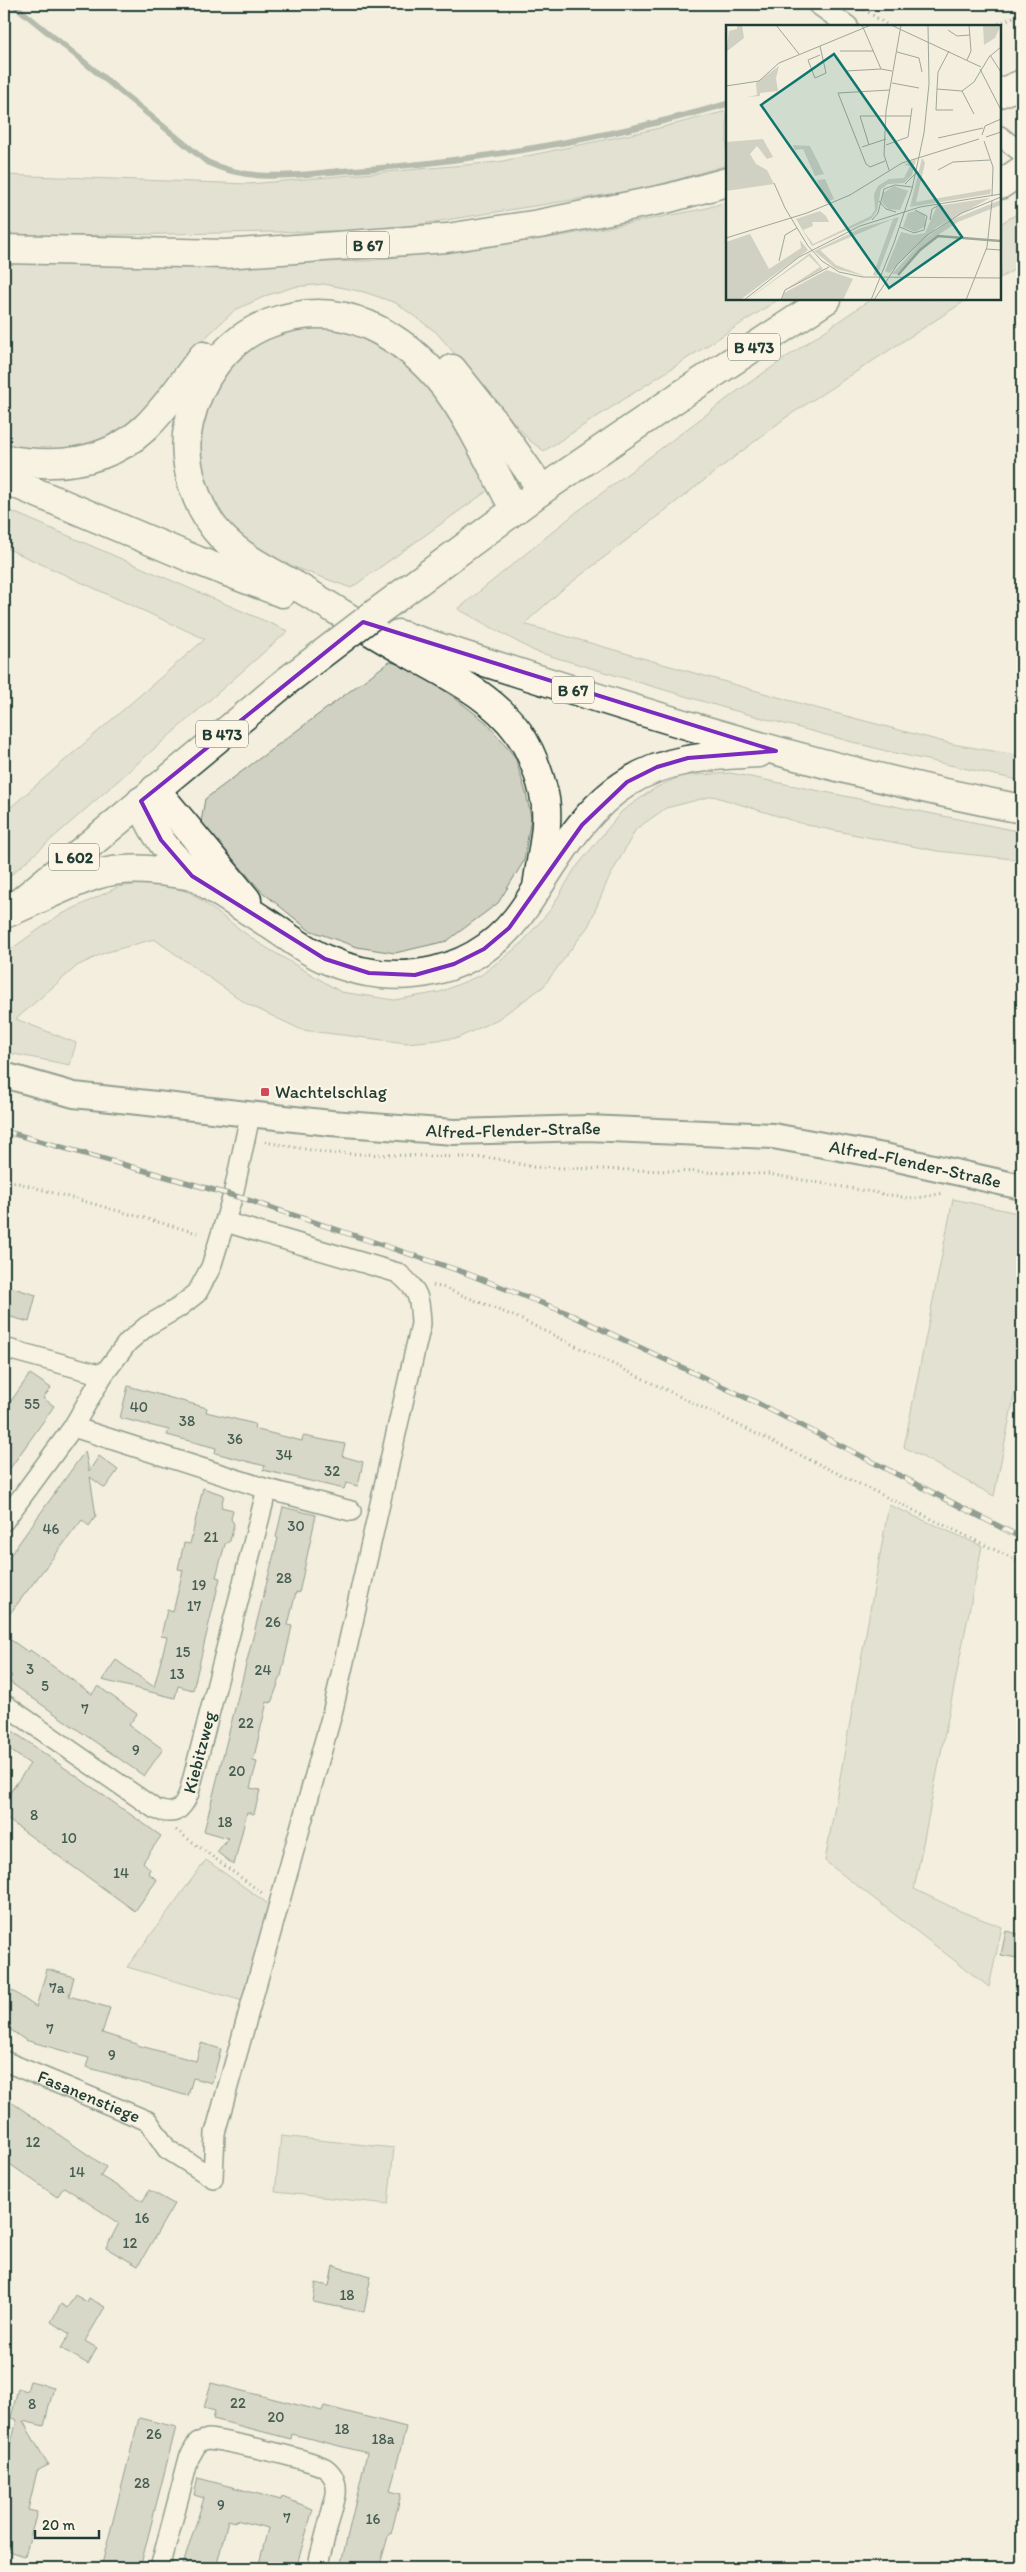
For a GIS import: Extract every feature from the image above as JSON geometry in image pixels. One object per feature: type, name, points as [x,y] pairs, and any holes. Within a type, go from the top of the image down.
[{"type":"main road","points":[[1001,184],[1022,170]]},
{"type":"main road","name":"B 67","points":[[4,249],[225,254],[447,238],[538,224],[622,207],[726,182]]},
{"type":"main road","points":[[4,459],[36,465],[67,462],[94,458],[122,445],[144,428],[163,408],[216,340],[243,319],[277,303],[312,298],[354,302],[392,317],[436,350],[495,423],[542,490]]},
{"type":"main road","name":"B 473","points":[[148,795],[288,680],[428,573],[542,490],[681,395],[825,300]]},
{"type":"main road","points":[[515,510],[448,389],[423,360],[393,336],[348,316],[308,312],[255,329],[233,345],[213,366],[201,384],[187,428],[188,461],[193,487],[204,511],[222,538],[255,562],[348,617],[369,632],[471,688],[518,732],[535,765],[545,797],[546,818],[537,888]]},
{"type":"main road","name":"B 67","points":[[4,479],[196,560],[348,617],[623,706],[776,751],[884,778],[1022,808]]},
{"type":"main road","points":[[148,795],[148,821],[161,840],[192,876],[266,922],[305,949],[340,964],[369,973],[393,976],[415,975],[454,964],[484,949],[509,928],[582,825],[607,798],[627,782],[657,767],[688,758],[776,751]]},
{"type":"main road","points":[[148,795],[221,871],[266,922]]},
{"type":"main road","name":"L 602","points":[[5,915],[148,795]]},
{"type":"main road","points":[[5,915],[97,874],[132,870],[161,871],[192,876]]},
{"type":"street","points":[[817,4],[847,25]]},
{"type":"street","points":[[1001,137],[1022,153]]},
{"type":"street","name":"Alfred-Flender-Straße","points":[[4,1074],[74,1095],[248,1127],[454,1132],[587,1128],[773,1136],[884,1156],[1022,1187]]},
{"type":"street","points":[[4,1522],[72,1427],[103,1375],[128,1342],[147,1326],[178,1308],[197,1293],[211,1268],[248,1127]]},
{"type":"street","points":[[222,1230],[381,1266],[398,1273],[413,1285],[420,1302],[421,1324],[332,1714],[279,1906]]},
{"type":"street","points":[[4,1348],[103,1375]]},
{"type":"street","points":[[72,1427],[267,1489],[351,1511]]},
{"type":"street","name":"Kiebitzweg","points":[[154,1809],[166,1814],[176,1811],[184,1804],[188,1793],[267,1489]]},
{"type":"street","points":[[4,1704],[154,1809]]},
{"type":"street","name":"Fasanenstiege","points":[[4,2061],[148,2121],[167,2150],[213,2178],[215,2133],[279,1906]]},
{"type":"street","points":[[160,2568],[190,2458],[198,2442],[208,2439],[315,2464],[332,2475],[336,2486],[336,2495],[318,2568]]},
{"type":"path","points":[[856,4],[888,25]]},
{"type":"path","points":[[996,25],[1022,13]]},
{"type":"path","points":[[248,1127],[328,1153],[493,1158],[533,1167],[768,1174],[913,1198],[947,1193]]},
{"type":"path","points":[[4,1179],[222,1230]]},
{"type":"path","points":[[413,1285],[442,1287],[516,1317],[1022,1563]]},
{"type":"path","points":[[154,1809],[185,1839],[279,1906]]},
{"type":"highlighted area","points":[[363,622],[776,751],[688,758],[657,767],[627,782],[582,825],[509,928],[484,949],[454,964],[415,975],[369,973],[325,959],[192,876],[161,840],[141,801]]},
{"type":"shaded area","points":[[726,111],[726,165],[648,188],[383,230],[4,237],[4,175],[249,184],[498,162],[651,130]]},
{"type":"shaded area","points":[[726,202],[726,300],[777,300],[544,451],[529,440],[436,332],[396,303],[364,292],[324,284],[294,287],[268,295],[235,310],[209,334],[186,363],[167,393],[104,445],[64,453],[28,452],[4,442],[4,258],[276,263],[366,261],[556,237],[703,209]]},
{"type":"shaded area","points":[[1022,211],[1022,265],[1001,277],[1001,223]]},
{"type":"shaded area","points":[[870,300],[966,300],[785,418],[563,589],[524,624],[816,708],[952,744],[1022,756],[1022,781],[886,751],[725,708],[534,651],[458,609],[578,511],[736,392]]},
{"type":"shaded area","points":[[309,323],[358,332],[405,356],[449,403],[490,489],[351,588],[271,556],[242,537],[219,514],[206,481],[202,462],[202,425],[205,408],[211,393],[226,370],[240,355],[262,338]]},
{"type":"shaded area","points":[[4,508],[288,631],[4,881],[4,813],[205,639],[4,547]]},
{"type":"shaded area","points":[[389,662],[400,664],[442,688],[486,722],[515,757],[531,817],[524,861],[498,903],[447,941],[395,953],[357,947],[309,930],[261,891],[201,822],[205,799]]},
{"type":"shaded area","points":[[731,773],[1022,832],[1022,860],[937,851],[807,825],[713,796],[666,808],[636,829],[607,882],[589,925],[543,987],[498,1019],[458,1038],[407,1043],[302,1030],[247,1004],[154,939],[104,953],[77,966],[16,1019],[76,1043],[70,1065],[4,1052],[4,954],[58,916],[118,887],[155,882],[191,893],[257,942],[341,992],[394,1000],[440,992],[481,975],[520,945],[551,909],[574,870],[622,811],[655,788],[681,776]]},
{"type":"shaded area","points":[[953,1199],[1022,1214],[1022,1357],[994,1496],[904,1447]]},
{"type":"shaded area","points":[[889,1505],[982,1546],[914,1889],[960,1911],[1002,1927],[989,1987],[825,1861]]},
{"type":"shaded area","points":[[206,1860],[271,1906],[243,2001],[127,1967]]},
{"type":"shaded area","points":[[281,2136],[394,2148],[388,2204],[275,2192]]},
{"type":"building","points":[[4,1285],[36,1295],[29,1322],[4,1315]]},
{"type":"building","points":[[30,1374],[51,1388],[43,1398],[54,1406],[4,1477],[4,1411]]},
{"type":"building","points":[[128,1386],[207,1408],[206,1412],[255,1424],[254,1429],[302,1441],[303,1436],[345,1444],[342,1456],[363,1462],[358,1486],[346,1483],[344,1489],[263,1470],[265,1466],[215,1453],[216,1448],[167,1435],[169,1430],[120,1418]]},
{"type":"building","points":[[85,1451],[89,1471],[99,1456],[118,1470],[105,1488],[90,1477],[96,1516],[89,1526],[82,1520],[4,1621],[4,1564]]},
{"type":"building","points":[[203,1488],[224,1495],[221,1507],[233,1510],[231,1519],[234,1524],[230,1541],[225,1544],[216,1577],[220,1578],[193,1690],[178,1686],[175,1698],[102,1680],[116,1660],[154,1687],[167,1637],[161,1636],[167,1610],[173,1612],[183,1570],[178,1569],[184,1543],[190,1544]]},
{"type":"building","points":[[283,1507],[316,1515],[299,1593],[296,1592],[288,1625],[292,1626],[281,1676],[271,1703],[267,1702],[253,1761],[257,1762],[250,1788],[260,1790],[254,1814],[247,1812],[234,1865],[217,1852],[228,1838],[204,1831],[278,1538],[276,1537]]},
{"type":"building","points":[[4,1635],[28,1652],[30,1650],[92,1694],[98,1686],[137,1714],[129,1725],[163,1749],[144,1776],[8,1681],[12,1676],[4,1670]]},
{"type":"building","points":[[4,1725],[161,1836],[143,1862],[150,1869],[148,1873],[157,1880],[135,1911],[4,1817],[4,1801],[30,1764],[4,1746]]},
{"type":"building","points":[[1006,1931],[1022,1935],[1022,1959],[1001,1955]]},
{"type":"building","points":[[47,1969],[74,1977],[69,1996],[110,2008],[102,2033],[137,2045],[196,2061],[201,2043],[221,2049],[212,2083],[193,2078],[188,2096],[86,2067],[89,2058],[25,2040],[4,2025],[4,1985],[36,2007]]},
{"type":"building","points":[[4,2097],[106,2167],[100,2176],[143,2201],[149,2190],[174,2204],[138,2266],[106,2248],[119,2223],[64,2187],[57,2197],[4,2160],[4,2146],[10,2136],[4,2132]]},
{"type":"building","points":[[333,2266],[371,2276],[364,2312],[313,2302],[316,2283],[329,2286]]},
{"type":"building","points":[[75,2295],[87,2302],[89,2298],[105,2307],[85,2341],[97,2348],[88,2364],[61,2348],[70,2334],[51,2322],[61,2304],[67,2308]]},
{"type":"building","points":[[30,2381],[54,2387],[44,2426],[23,2421],[48,2465],[37,2471],[28,2510],[37,2512],[25,2556],[4,2550],[4,2468],[17,2420],[11,2418],[18,2388],[27,2391]]},
{"type":"building","points":[[211,2383],[322,2411],[324,2406],[406,2427],[390,2491],[401,2494],[391,2534],[389,2533],[379,2568],[340,2568],[367,2453],[292,2434],[291,2439],[213,2419],[215,2411],[204,2408]]},
{"type":"building","points":[[139,2418],[176,2427],[140,2568],[101,2568]]},
{"type":"building","points":[[198,2478],[281,2500],[282,2497],[313,2509],[296,2568],[258,2568],[268,2528],[236,2520],[235,2522],[228,2520],[216,2568],[182,2568],[204,2498],[194,2495]]},
{"type":"waterway","points":[[13,4],[207,162],[223,169],[240,173],[273,176],[438,162],[584,139],[726,104]]},
{"type":"railway","points":[[4,1131],[242,1198],[463,1272],[567,1313],[753,1401],[1022,1538]]},
{"type":"place","name":"Wachtelschlag","points":[[265,1092]]}]
